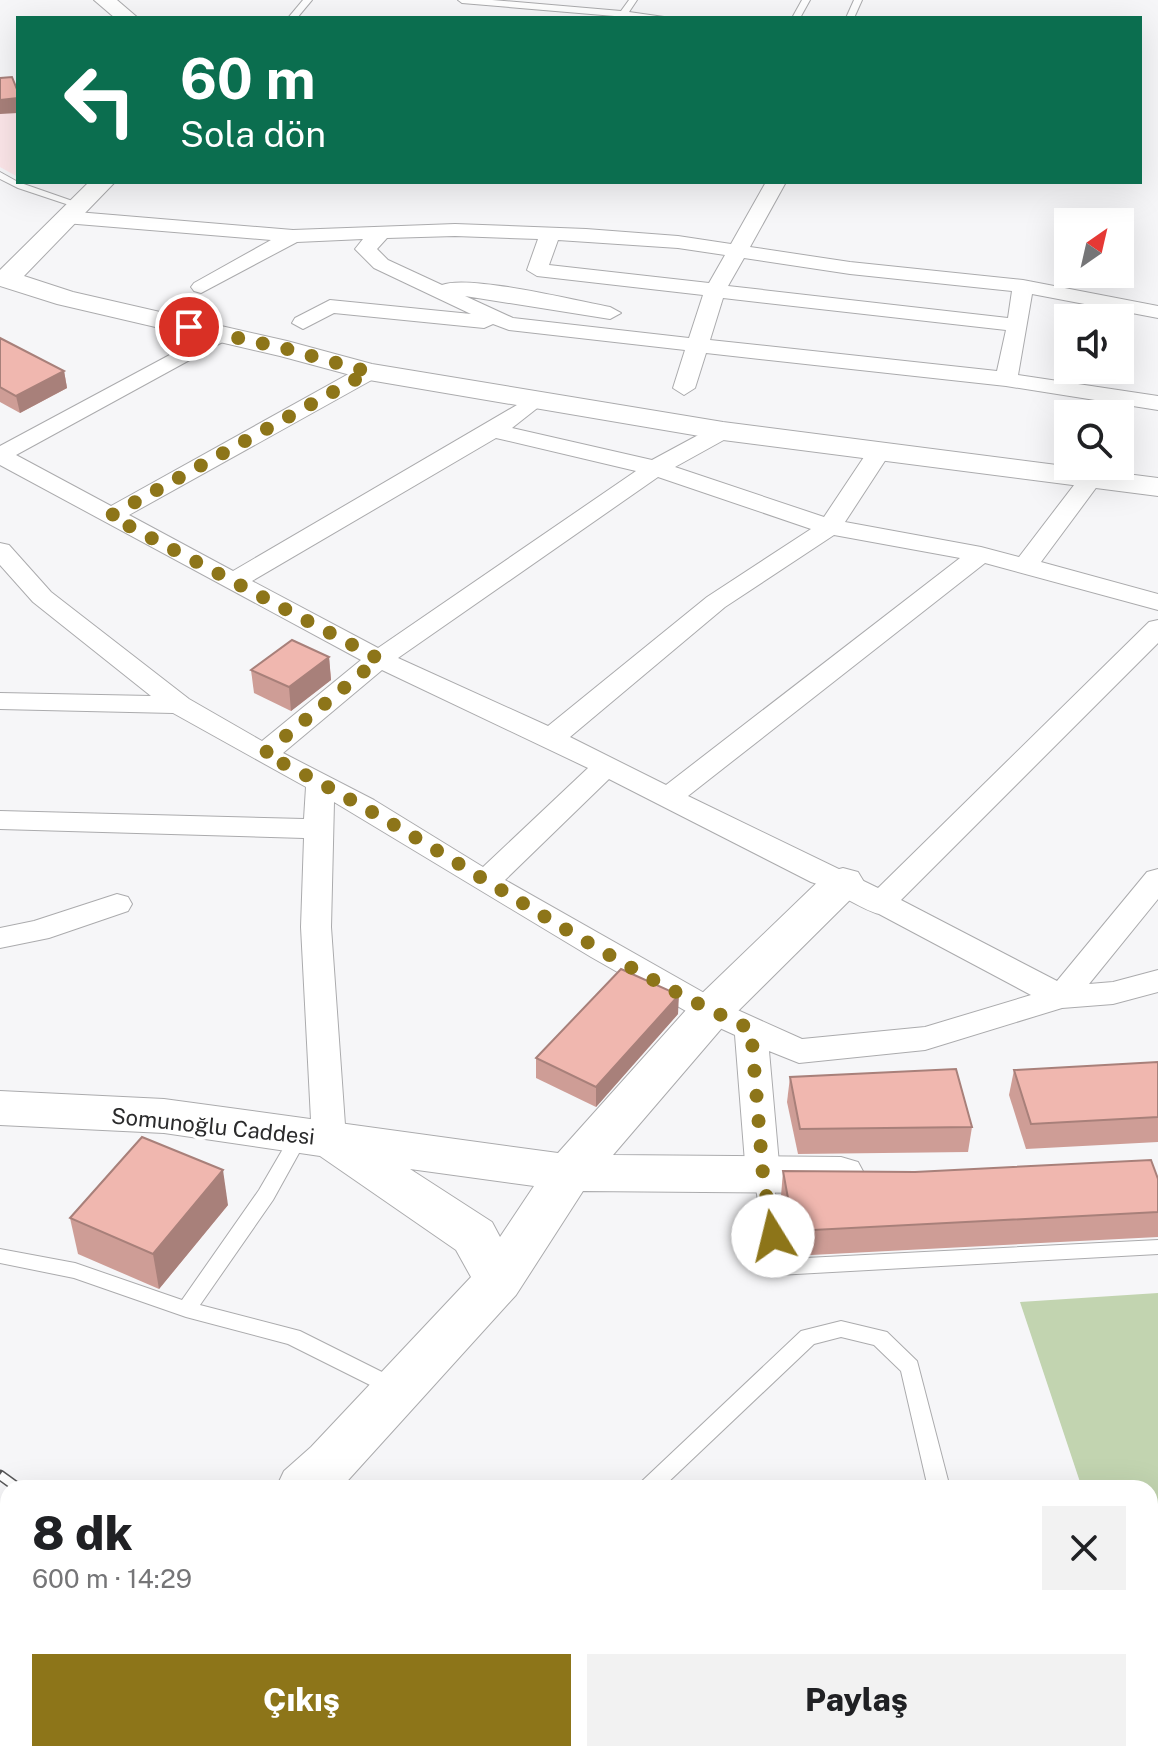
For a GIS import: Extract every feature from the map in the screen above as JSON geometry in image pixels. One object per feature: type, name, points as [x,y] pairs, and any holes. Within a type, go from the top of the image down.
[{"type":"main road","points":[[313,1480],[498,1281],[569,1173],[861,893]]},
{"type":"main road","name":"Somunoğlu Caddesi","points":[[0,1108],[164,1116],[569,1173],[881,1176]]},
{"type":"main road","points":[[315,1137],[474,1236],[498,1281]]},
{"type":"street","points":[[104,0],[125,16]]},
{"type":"street","points":[[101,184],[3,281],[287,349],[369,372],[534,402],[723,431],[806,440],[878,453],[1054,473]]},
{"type":"street","points":[[684,388],[715,291],[775,184]]},
{"type":"street","points":[[72,211],[293,236],[383,231],[550,234],[678,242],[850,268],[1023,286],[1158,312]]},
{"type":"street","points":[[383,231],[365,249],[381,264],[509,324]]},
{"type":"street","points":[[550,234],[537,270],[1018,325]]},
{"type":"street","points":[[201,287],[293,236]]},
{"type":"street","points":[[606,323],[618,280]]},
{"type":"street","points":[[428,286],[485,291],[696,345],[1006,379],[1158,403]]},
{"type":"street","points":[[1006,379],[1023,286]]},
{"type":"street","points":[[303,323],[330,306],[509,324],[606,323]]},
{"type":"street","points":[[0,456],[220,334]]},
{"type":"street","points":[[110,516],[369,372]]},
{"type":"street","points":[[234,581],[493,430],[534,402]]},
{"type":"street","points":[[493,430],[655,468],[830,527],[981,554],[1158,602]]},
{"type":"street","points":[[264,754],[379,659],[655,468],[723,431]]},
{"type":"street","points":[[551,738],[716,602],[830,527],[878,453]]},
{"type":"street","points":[[0,456],[379,659],[551,738],[1061,997]]},
{"type":"street","points":[[1026,565],[1090,480]]},
{"type":"street","points":[[1112,480],[1158,487]]},
{"type":"street","points":[[0,550],[9,576],[42,597],[179,705],[364,806],[485,882],[731,1020],[799,1051],[925,1038],[1061,997],[1113,993],[1158,981]]},
{"type":"street","points":[[667,798],[981,554]]},
{"type":"street","points":[[861,893],[1158,628]]},
{"type":"street","points":[[0,701],[179,705]]},
{"type":"street","points":[[485,882],[605,767]]},
{"type":"street","points":[[315,1137],[320,782]]},
{"type":"street","points":[[0,820],[319,829]]},
{"type":"street","points":[[1061,997],[1158,879]]},
{"type":"street","points":[[0,938],[38,931],[117,904]]},
{"type":"street","points":[[731,1020],[763,1175]]},
{"type":"lane","points":[[294,16],[308,0]]},
{"type":"lane","points":[[462,0],[645,16]]},
{"type":"lane","points":[[623,14],[633,0]]},
{"type":"lane","points":[[18,184],[72,211]]},
{"type":"lane","points":[[186,1309],[266,1195],[315,1137]]},
{"type":"lane","points":[[763,1175],[778,1267],[1158,1247]]},
{"type":"lane","points":[[0,1256],[75,1271],[186,1309],[293,1337],[399,1389]]},
{"type":"lane","points":[[656,1480],[808,1337],[841,1329],[880,1338],[910,1367],[937,1480]]},
{"type":"shaded area","points":[[16,83],[16,176],[0,167],[0,85]]},
{"type":"green space","points":[[1158,1293],[1158,1480],[1079,1480],[1020,1302]]},
{"type":"building","points":[[12,77],[16,98],[0,100],[0,78]]},
{"type":"building","points":[[0,338],[64,371],[16,396],[0,387]]},
{"type":"building","points":[[292,640],[329,657],[289,687],[251,670]]},
{"type":"building","points":[[621,969],[679,995],[596,1087],[536,1058]]},
{"type":"building","points":[[1158,1062],[1158,1117],[1031,1124],[1014,1070]]},
{"type":"building","points":[[956,1069],[972,1127],[800,1129],[790,1077]]},
{"type":"building","points":[[142,1137],[223,1170],[153,1254],[70,1218]]},
{"type":"building","points":[[1151,1160],[1158,1179],[1158,1212],[794,1231],[783,1171],[915,1172]]},
{"type":"railway","points":[[0,1475],[7,1480]]},
{"type":"route","points":[[189,327],[287,349],[369,372],[110,516],[379,659],[264,754],[364,806],[602,950],[711,1011],[751,1029],[763,1175],[773,1236]]}]
